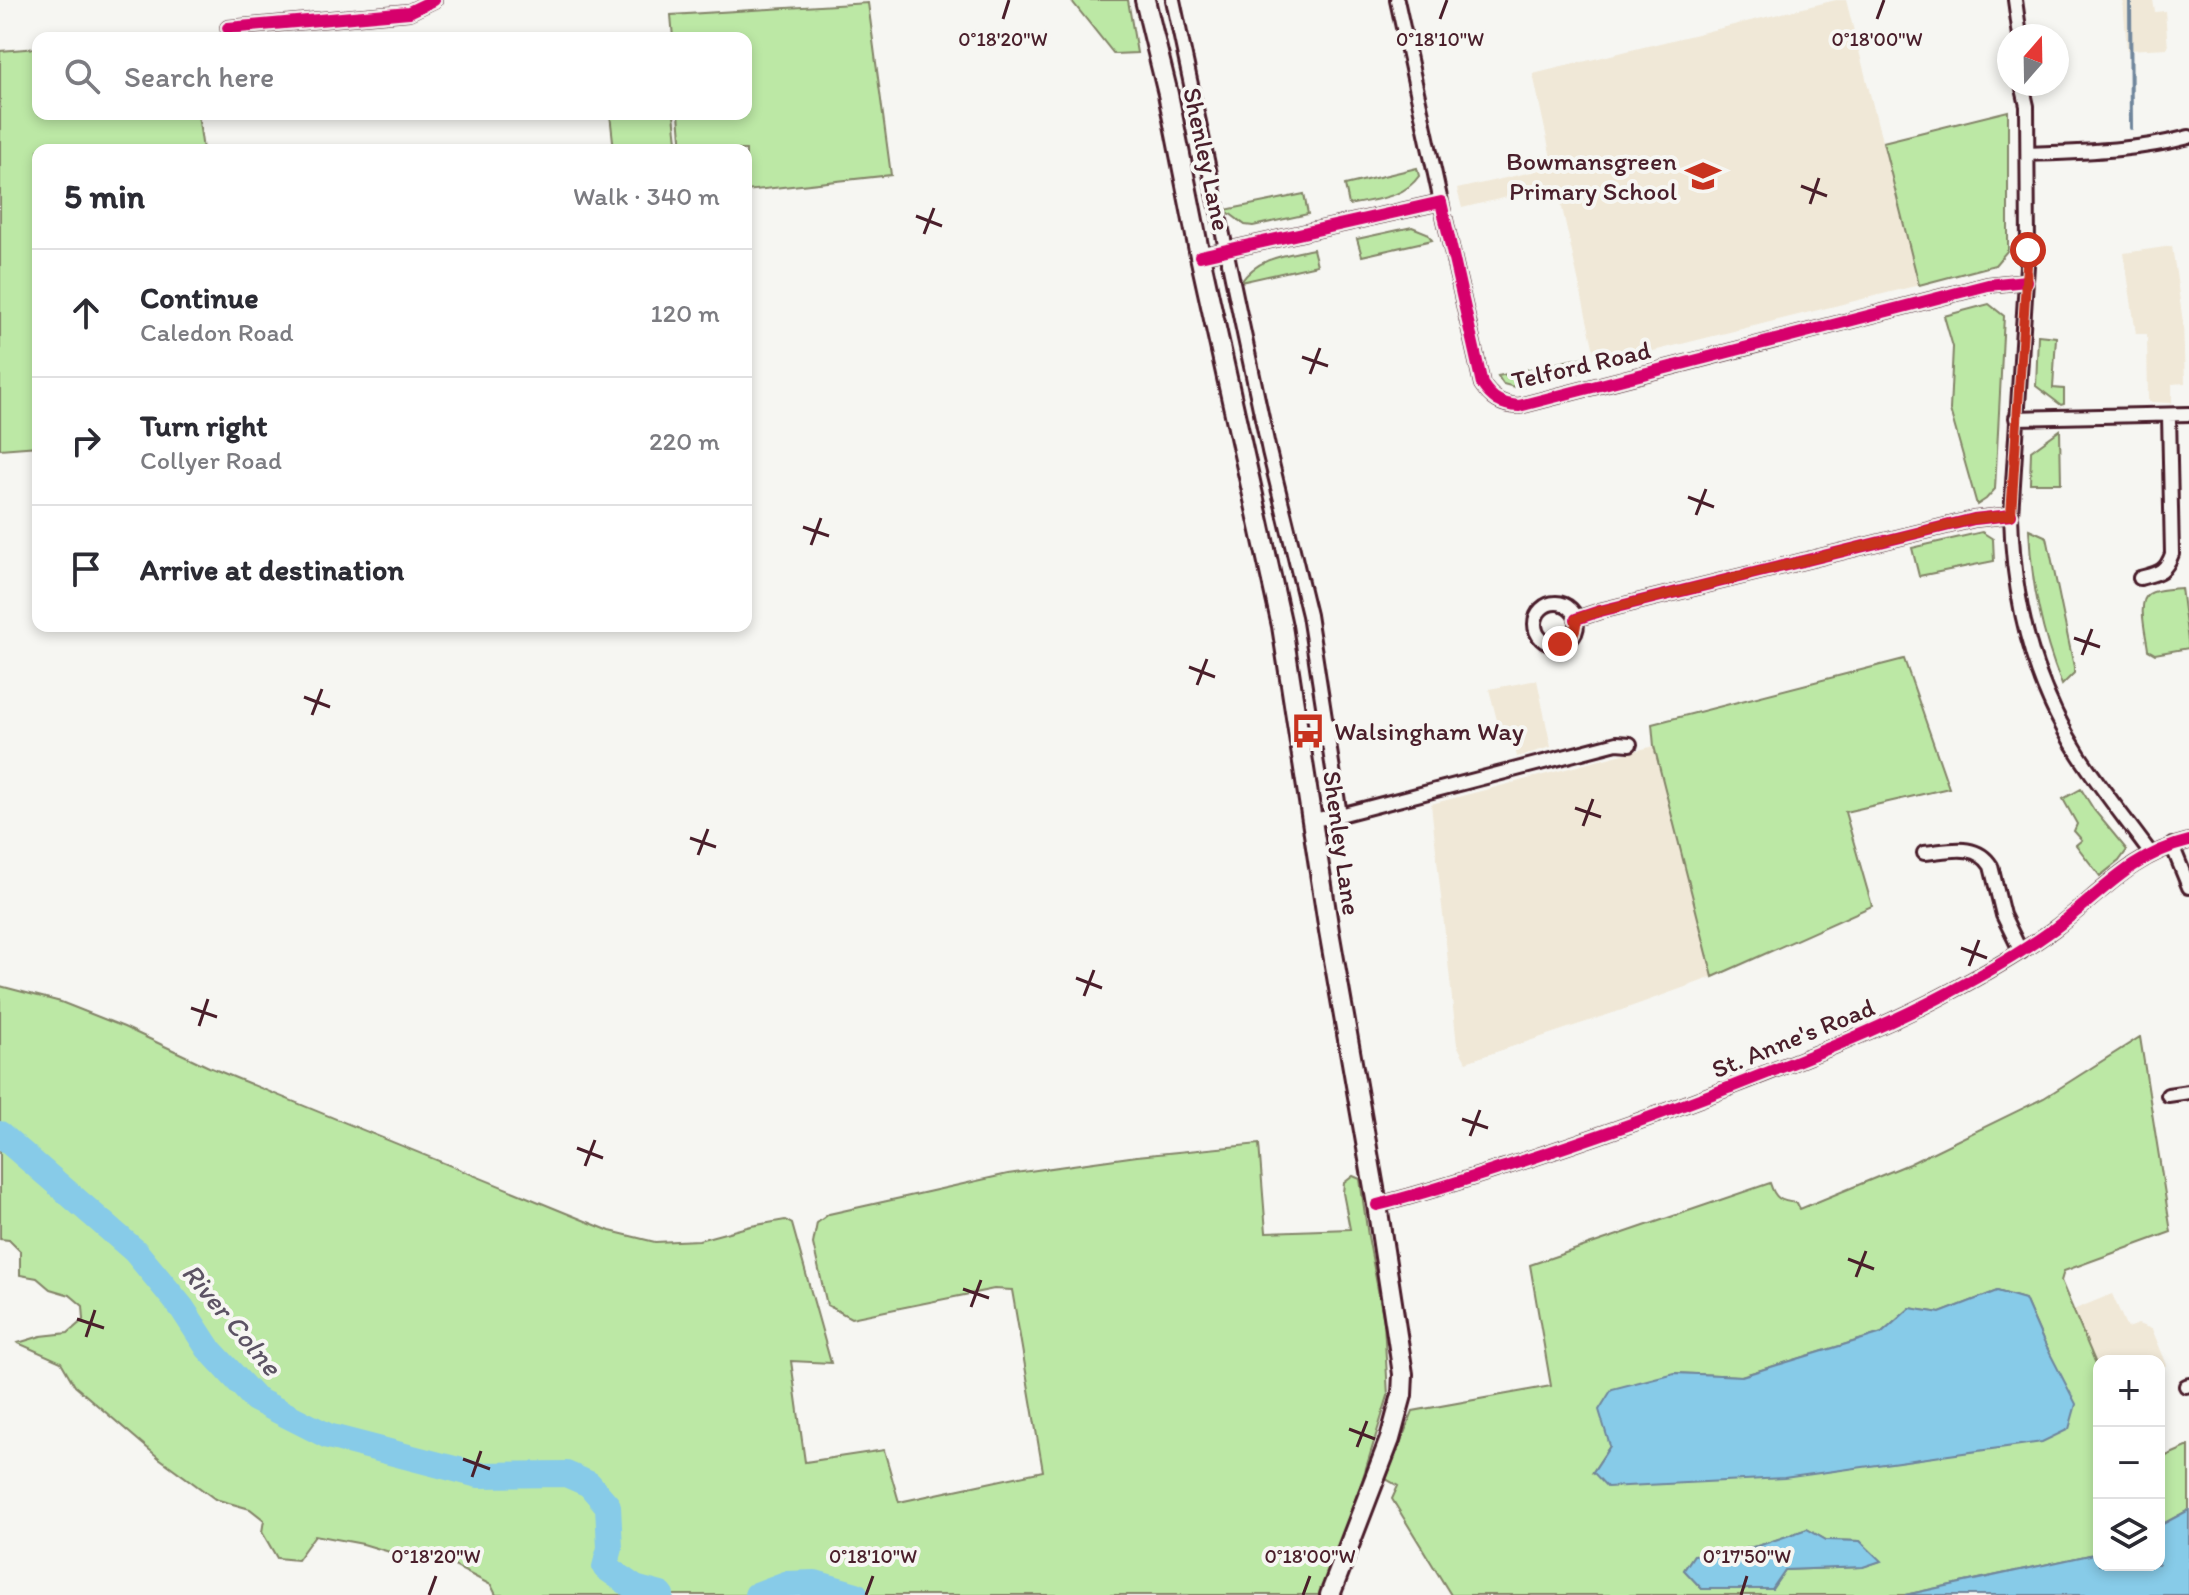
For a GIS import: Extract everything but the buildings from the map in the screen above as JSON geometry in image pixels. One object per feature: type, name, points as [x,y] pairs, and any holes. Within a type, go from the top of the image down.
[{"type":"main road","name":"Shenley Lane","points":[[1145,0],[1282,626],[1403,1374],[1402,1395],[1390,1439],[1330,1595]]},
{"type":"street","points":[[228,28],[409,12],[434,0]]},
{"type":"street","name":"Shenley Lane","points":[[1173,0],[1269,451],[1309,615],[1340,815]]},
{"type":"street","points":[[1200,256],[1441,202],[1397,0]]},
{"type":"street","points":[[2015,0],[2018,24]]},
{"type":"street","points":[[2025,96],[2028,154],[2026,281],[2011,515],[2019,605],[2030,648],[2060,722],[2079,755],[2151,854]]},
{"type":"street","points":[[2028,154],[2110,152],[2189,137]]},
{"type":"street","name":"Telford Road","points":[[1441,202],[1482,384],[1497,401],[1507,405],[1519,406],[1988,285],[2026,281]]},
{"type":"street","points":[[2016,418],[2189,414]]},
{"type":"street","points":[[2140,578],[2163,571],[2172,554],[2169,415]]},
{"type":"street","points":[[1576,619],[1959,523],[2011,515]]},
{"type":"street","points":[[1312,820],[1617,743],[1630,744]]},
{"type":"street","name":"St. Anne's Road","points":[[1377,1205],[1591,1139],[1825,1051],[1935,1000],[2021,952],[2131,865],[2172,845],[2189,841]]},
{"type":"street","points":[[2172,845],[2189,887]]},
{"type":"street","points":[[1924,853],[1960,850],[1976,852],[1987,860],[2003,915],[2021,952]]},
{"type":"street","points":[[2168,1095],[2189,1092]]},
{"type":"shaded area","name":"Bowmansgreen Primary School","points":[[1846,0],[1919,285],[1597,365],[1557,185],[1462,208],[1457,189],[1553,167],[1533,74]]},
{"type":"shaded area","points":[[2123,0],[2153,0],[2155,12],[2165,11],[2168,48],[2127,50]]},
{"type":"shaded area","points":[[2172,246],[2183,322],[2185,383],[2172,384],[2172,403],[2148,402],[2147,334],[2136,334],[2124,253]]},
{"type":"shaded area","points":[[1537,680],[1551,747],[1517,757],[1511,729],[1500,732],[1489,689]]},
{"type":"shaded area","points":[[1654,746],[1713,977],[1466,1062],[1457,1045],[1431,804]]},
{"type":"shaded area","points":[[2112,1294],[2127,1328],[2138,1324],[2152,1329],[2163,1355],[2093,1357],[2073,1310]]},
{"type":"green space","points":[[1071,0],[1128,0],[1137,53],[1114,54]]},
{"type":"green space","points":[[868,3],[891,175],[752,190],[752,144],[682,144],[680,120],[752,120],[752,32],[672,32],[671,15]]},
{"type":"green space","points":[[32,48],[32,120],[199,120],[202,144],[32,144],[32,446],[0,449],[0,51]]},
{"type":"green space","points":[[2008,111],[2008,250],[1995,265],[1919,285],[1883,142]]},
{"type":"green space","points":[[611,120],[675,120],[677,144],[613,144]]},
{"type":"green space","points":[[1417,168],[1419,176],[1397,194],[1349,205],[1345,185]]},
{"type":"green space","points":[[1304,194],[1308,214],[1253,226],[1245,225],[1225,210]]},
{"type":"green space","points":[[1412,227],[1427,233],[1432,240],[1362,256],[1357,239]]},
{"type":"green space","points":[[1313,249],[1317,265],[1241,282],[1264,262]]},
{"type":"green space","points":[[1989,304],[2004,316],[1995,489],[1977,505],[1950,410],[1953,347],[1944,316]]},
{"type":"green space","points":[[2038,335],[2056,337],[2053,388],[2064,389],[2064,404],[2061,405],[2036,386]]},
{"type":"green space","points":[[1585,357],[1589,370],[1518,388],[1503,384],[1498,376]]},
{"type":"green space","points":[[2060,430],[2061,483],[2030,483],[2031,451]]},
{"type":"green space","points":[[2029,529],[2047,537],[2074,667],[2074,673],[2062,685],[2039,608]]},
{"type":"green space","points":[[1982,532],[1993,539],[1994,561],[1919,576],[1912,548]]},
{"type":"green space","points":[[2181,588],[2189,648],[2155,654],[2148,650],[2144,629],[2145,598],[2156,591]]},
{"type":"green space","points":[[1904,659],[1949,788],[1845,812],[1872,906],[1713,977],[1654,746],[1652,724]]},
{"type":"green space","points":[[2081,789],[2127,850],[2100,876],[2076,845],[2082,840],[2074,831],[2077,824],[2063,799]]},
{"type":"green space","points":[[0,986],[61,1002],[124,1027],[209,1067],[610,1231],[655,1242],[699,1240],[785,1220],[792,1224],[831,1363],[791,1361],[805,1462],[884,1450],[899,1502],[1043,1471],[1012,1290],[994,1289],[851,1318],[827,1305],[813,1244],[817,1223],[829,1214],[1008,1174],[1137,1156],[1259,1144],[1266,1232],[1350,1229],[1344,1183],[1353,1176],[1360,1179],[1384,1322],[1388,1396],[1362,1481],[1320,1595],[496,1595],[491,1585],[439,1558],[393,1553],[315,1535],[297,1560],[277,1558],[262,1532],[264,1520],[250,1509],[215,1499],[159,1458],[75,1386],[61,1362],[18,1343],[68,1333],[84,1319],[83,1306],[70,1295],[50,1289],[37,1278],[20,1275],[20,1251],[9,1240],[0,1239]]},
{"type":"green space","points":[[2140,1037],[2171,1232],[2064,1271],[2061,1281],[2093,1357],[2093,1554],[1905,1595],[1451,1595],[1392,1499],[1398,1486],[1386,1479],[1413,1411],[1551,1386],[1530,1265],[1770,1183],[1779,1198],[1797,1203],[1800,1209],[1909,1164],[2044,1098]],"holes":[[[1997,1291],[2025,1299],[2042,1338],[1593,1472],[1610,1446],[1674,1373],[1741,1376],[1882,1333],[1910,1308],[1940,1313]],[[1807,1529],[1826,1540],[1860,1541],[1880,1561],[1862,1567],[1785,1570],[1772,1589],[1702,1589],[1684,1570],[1694,1555],[1728,1553]]]},
{"type":"green space","points":[[2189,1446],[2189,1510],[2165,1523],[2165,1499],[2165,1456]]},
{"type":"water","points":[[1997,1291],[2025,1299],[2076,1404],[2069,1429],[2042,1442],[1784,1478],[1607,1487],[1593,1472],[1610,1446],[1599,1410],[1612,1389],[1674,1373],[1742,1376],[1882,1333],[1910,1308],[1940,1313]]},
{"type":"water","points":[[2189,1510],[2189,1595],[1905,1595],[2093,1554],[2093,1571],[2165,1571],[2165,1523]]},
{"type":"water","points":[[1807,1529],[1826,1540],[1860,1541],[1881,1561],[1863,1567],[1785,1570],[1772,1589],[1702,1589],[1684,1570],[1694,1555],[1728,1553]]},
{"type":"waterway","points":[[2130,0],[2131,128]]},
{"type":"waterway","name":"River Colne","points":[[0,1134],[135,1251],[182,1308],[208,1348],[255,1399],[328,1436],[478,1475],[566,1474],[589,1484],[608,1506],[610,1548],[605,1567],[635,1588],[661,1595]]},
{"type":"waterway","name":"River Colne","points":[[757,1595],[786,1584],[815,1583],[856,1595]]},
{"type":"cycle path","points":[[228,28],[409,12],[434,0]]},
{"type":"cycle path","points":[[1200,256],[1441,202],[1482,384],[1498,400],[1519,406],[1988,285],[2026,281]]},
{"type":"cycle path","points":[[1576,619],[1974,519],[2011,515]]},
{"type":"cycle path","points":[[1377,1205],[1461,1181],[1620,1128],[1868,1031],[1923,1006],[2003,962],[2054,929],[2132,866],[2168,847],[2189,841]]},
{"type":"place","name":"Bowmansgreen Primary School","points":[[1703,176]]},
{"type":"place","name":"Walsingham Way","points":[[1308,731]]},
{"type":"route","points":[[1560,644],[1575,632],[1576,619],[1600,611],[1974,519],[2011,515],[2028,250]]}]
